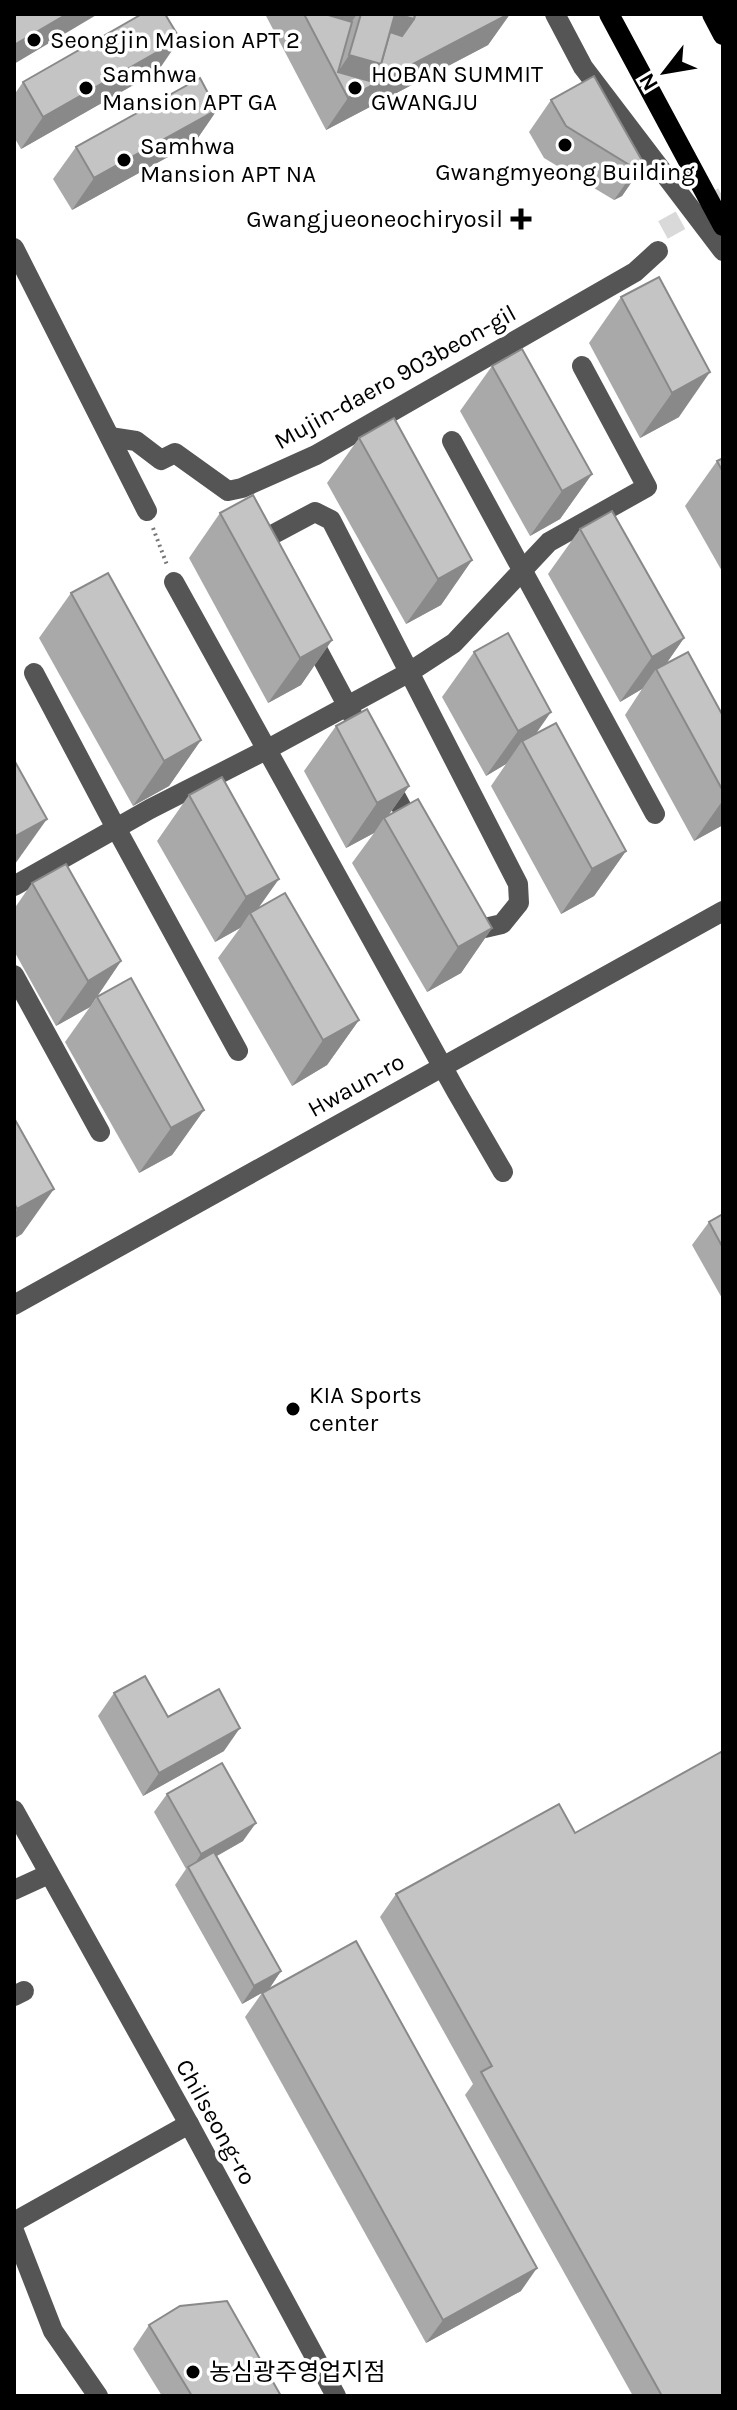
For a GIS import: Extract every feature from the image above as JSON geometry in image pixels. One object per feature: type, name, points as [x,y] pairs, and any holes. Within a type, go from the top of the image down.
[{"type":"main road","points":[[609,14],[723,226]]},
{"type":"main road","points":[[712,14],[723,35]]},
{"type":"street","points":[[555,14],[583,67],[723,251]]},
{"type":"street","points":[[14,248],[20,274],[147,511]]},
{"type":"street","name":"Mujin-daero 903beon-gil","points":[[110,437],[136,441],[161,460],[175,453],[228,491],[242,488],[316,455],[635,272],[658,251]]},
{"type":"street","points":[[14,886],[116,828],[408,673],[454,643],[549,542],[647,487],[582,366]]},
{"type":"street","points":[[452,441],[655,814]]},
{"type":"street","points":[[315,512],[331,520],[408,673],[518,884],[519,903],[502,924],[476,930],[460,917],[266,553],[270,536],[315,512]]},
{"type":"street","points":[[174,582],[503,1172]]},
{"type":"street","points":[[34,673],[238,1051]]},
{"type":"street","name":"Hwaun-ro","points":[[14,1305],[723,911]]},
{"type":"street","points":[[14,975],[100,1132]]},
{"type":"street","name":"Chilseong-ro","points":[[14,1810],[336,2396]]},
{"type":"street","points":[[14,1890],[49,1874]]},
{"type":"street","points":[[14,2222],[189,2124]]},
{"type":"street","points":[[14,2231],[53,2331],[98,2396]]},
{"type":"path","points":[[147,511],[174,582]]},
{"type":"building","points":[[14,14],[67,14],[14,45]]},
{"type":"building","points":[[142,14],[165,14],[180,39],[43,117],[23,82]]},
{"type":"building","points":[[304,14],[325,14],[352,22],[338,72],[370,81],[381,64],[390,32],[402,36],[415,14],[509,14],[348,98]]},
{"type":"building","points":[[361,14],[395,14],[381,64],[349,55]]},
{"type":"building","points":[[396,14],[415,14],[414,19]]},
{"type":"building","points":[[594,76],[644,164],[636,169],[566,126],[551,100]]},
{"type":"building","points":[[200,78],[217,110],[94,178],[76,147]]},
{"type":"building","points":[[659,277],[710,372],[672,393],[621,297]]},
{"type":"building","points":[[522,349],[592,474],[562,491],[492,366]]},
{"type":"building","points":[[394,418],[472,560],[438,579],[359,438]]},
{"type":"building","points":[[723,458],[723,472],[717,461]]},
{"type":"building","points":[[253,495],[332,640],[300,658],[220,513]]},
{"type":"building","points":[[612,511],[684,638],[652,657],[580,529]]},
{"type":"building","points":[[108,573],[201,740],[164,761],[71,593]]},
{"type":"building","points":[[508,633],[551,712],[518,731],[474,652]]},
{"type":"building","points":[[688,652],[723,716],[723,791],[656,669]]},
{"type":"building","points":[[367,709],[409,786],[377,803],[336,726]]},
{"type":"building","points":[[556,723],[626,851],[592,869],[522,741]]},
{"type":"building","points":[[14,760],[47,819],[14,837]]},
{"type":"building","points":[[222,777],[279,879],[246,897],[189,795]]},
{"type":"building","points":[[418,799],[492,928],[458,947],[384,818]]},
{"type":"building","points":[[66,864],[121,961],[88,981],[32,883]]},
{"type":"building","points":[[285,893],[359,1020],[323,1040],[250,913]]},
{"type":"building","points":[[131,978],[204,1110],[171,1128],[97,997]]},
{"type":"building","points":[[14,1118],[54,1189],[17,1209],[14,1203]]},
{"type":"building","points":[[723,1214],[723,1248],[709,1222]]},
{"type":"building","points":[[145,1676],[168,1717],[219,1689],[240,1728],[159,1773],[114,1693]]},
{"type":"building","points":[[721,1752],[723,2396],[662,2396],[481,2072],[492,2066],[396,1894],[559,1804],[575,1833]]},
{"type":"building","points":[[222,1763],[256,1823],[201,1854],[167,1794]]},
{"type":"building","points":[[214,1852],[281,1971],[254,1986],[188,1867]]},
{"type":"building","points":[[356,1941],[537,2268],[443,2320],[262,1993]]},
{"type":"building","points":[[227,2301],[281,2396],[192,2396],[149,2325],[180,2306]]},
{"type":"tunnel","points":[[663,230],[723,197]]},
{"type":"place","name":"Seongjin Masion APT 2","points":[[34,40]]},
{"type":"place","name":"Samhwa Mansion APT GA","points":[[86,88]]},
{"type":"place","name":"HOBAN SUMMIT GWANGJU","points":[[355,88]]},
{"type":"place","name":"Gwangmyeong Building","points":[[565,145]]},
{"type":"place","name":"Samhwa Mansion APT NA","points":[[124,160]]},
{"type":"place","name":"Gwangjueoneochiryosil","points":[[521,219]]},
{"type":"place","name":"KIA Sports center","points":[[293,1409]]},
{"type":"place","name":"농심광주영업지점","points":[[193,2372]]}]
